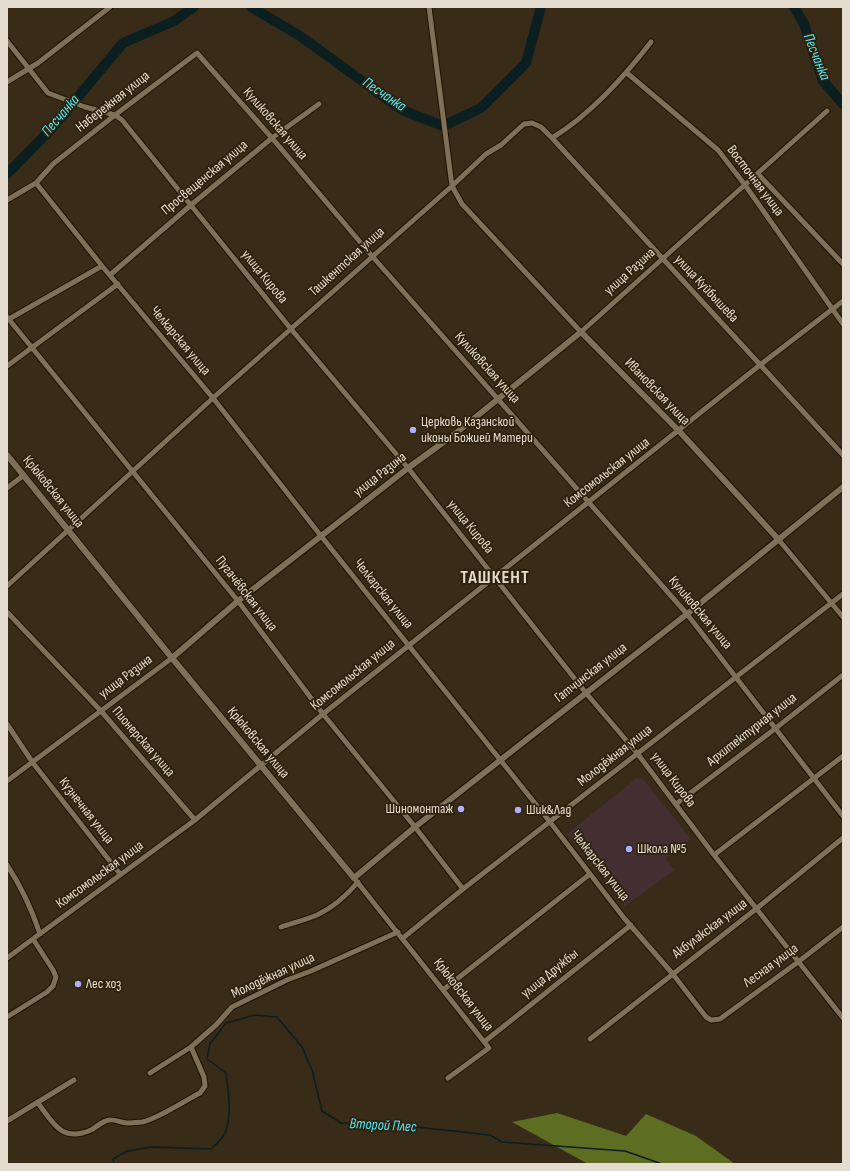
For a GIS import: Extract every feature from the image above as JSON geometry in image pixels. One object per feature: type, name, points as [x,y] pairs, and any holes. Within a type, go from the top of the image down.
[{"type":"street","points":[[429,7],[452,186]]},
{"type":"street","points":[[7,82],[38,63],[107,8]]},
{"type":"street","points":[[7,41],[48,93],[85,107],[115,115]]},
{"type":"street","points":[[552,138],[567,129],[588,111],[627,73],[652,42]]},
{"type":"street","name":"Набережная улица","points":[[7,200],[36,183],[53,164],[115,115],[198,53]]},
{"type":"street","name":"Куликовская улица","points":[[198,53],[372,256],[687,614],[843,816]]},
{"type":"street","name":"Восточная улица","points":[[627,73],[718,150],[843,324]]},
{"type":"street","name":"Просвещенская улица","points":[[110,275],[272,138],[319,104]]},
{"type":"street","name":"улица Разина","points":[[7,781],[172,658],[238,602],[408,468],[456,433],[581,332],[827,111]]},
{"type":"street","name":"улица Кирова","points":[[115,115],[122,120],[291,329],[408,468],[586,693],[637,754],[756,909],[842,1016]]},
{"type":"street","name":"Ташкентская улица","points":[[7,586],[132,471],[486,154],[501,144],[524,124],[532,123],[540,127],[552,138]]},
{"type":"street","name":"улица Куйбышева","points":[[552,138],[843,455]]},
{"type":"street","name":"Восточная улица","points":[[758,174],[843,264]]},
{"type":"street","name":"Челкарская улица","points":[[36,183],[102,266],[213,398],[321,536],[550,822],[624,918],[672,973],[706,1017],[711,1020]]},
{"type":"street","name":"Ивановская улица","points":[[452,186],[462,204],[581,332],[679,431],[778,540],[843,617]]},
{"type":"street","points":[[8,318],[102,266]]},
{"type":"street","points":[[7,366],[118,284]]},
{"type":"street","name":"Комсомольская улица","points":[[7,958],[195,820],[323,714],[843,301]]},
{"type":"street","name":"Пугачёвская улица","points":[[8,318],[238,602],[323,714],[415,827],[463,889]]},
{"type":"street","name":"Крюковская улица","points":[[7,455],[172,658],[356,880],[489,1048],[448,1078]]},
{"type":"street","points":[[7,488],[24,475]]},
{"type":"street","name":"Гатчинская улица","points":[[281,927],[316,916],[340,900],[356,880],[415,827],[687,614],[843,487]]},
{"type":"street","name":"Молодёжная улица","points":[[403,938],[463,889],[843,594]]},
{"type":"street","name":"Пионерская улица","points":[[7,612],[101,711],[195,820]]},
{"type":"street","name":"Архитектурная улица","points":[[676,804],[776,728],[843,674]]},
{"type":"street","name":"Кузнечная улица","points":[[7,724],[33,763],[120,874]]},
{"type":"street","points":[[714,855],[843,756]]},
{"type":"street","name":"Акбулакская улица","points":[[590,1038],[756,909],[843,838]]},
{"type":"street","points":[[7,865],[16,879],[35,918],[40,934]]},
{"type":"street","points":[[443,990],[590,874]]},
{"type":"street","name":"улица Дружбы","points":[[484,1042],[631,925]]},
{"type":"street","name":"Лесная улица","points":[[711,1020],[720,1019],[798,962],[843,926]]},
{"type":"street","name":"Молодёжная улица","points":[[150,1073],[191,1047],[216,1025],[232,1007],[287,980],[317,969],[398,932]]},
{"type":"street","points":[[7,1017],[47,992],[53,986],[56,978],[54,970],[33,939]]},
{"type":"street","points":[[38,1103],[56,1128],[64,1133],[73,1134],[86,1132],[96,1128],[104,1121],[111,1120],[128,1123],[145,1122],[200,1093],[205,1086],[204,1077],[191,1047]]},
{"type":"street","points":[[7,1120],[38,1103],[74,1080]]},
{"type":"shaded area","name":"Школа №5","points":[[637,778],[643,779],[691,839],[666,858],[674,870],[625,906],[567,834]]},
{"type":"green space","points":[[557,1113],[626,1136],[646,1114],[696,1136],[735,1164],[588,1164],[512,1122]]},
{"type":"waterway","name":"Песчанка","points":[[7,174],[52,128],[123,43],[174,21],[194,7]]},
{"type":"waterway","name":"Песчанка","points":[[251,7],[300,36],[402,110],[443,126],[481,108],[526,63],[541,7]]},
{"type":"waterway","name":"Песчанка","points":[[794,7],[804,24],[823,81],[843,104]]},
{"type":"waterway","name":"Второй Плес","points":[[114,1164],[113,1159],[127,1151],[152,1147],[211,1149],[220,1141],[227,1128],[229,1113],[228,1088],[226,1073],[207,1059],[210,1044],[226,1023],[255,1015],[277,1017],[302,1047],[312,1070],[322,1111],[341,1123],[388,1124],[490,1135],[502,1142],[625,1151],[662,1164]]},
{"type":"place","name":"Церковь Казанской иконы Божией Матери","points":[[413,430]]},
{"type":"place","name":"Шиномонтаж","points":[[461,809]]},
{"type":"place","name":"Шик&Лад","points":[[518,810]]},
{"type":"place","name":"Школа №5","points":[[629,849]]},
{"type":"place","name":"Лес хоз","points":[[78,984]]},
{"type":"district","name":"ТАШКЕНТ","points":[[495,578]]}]
